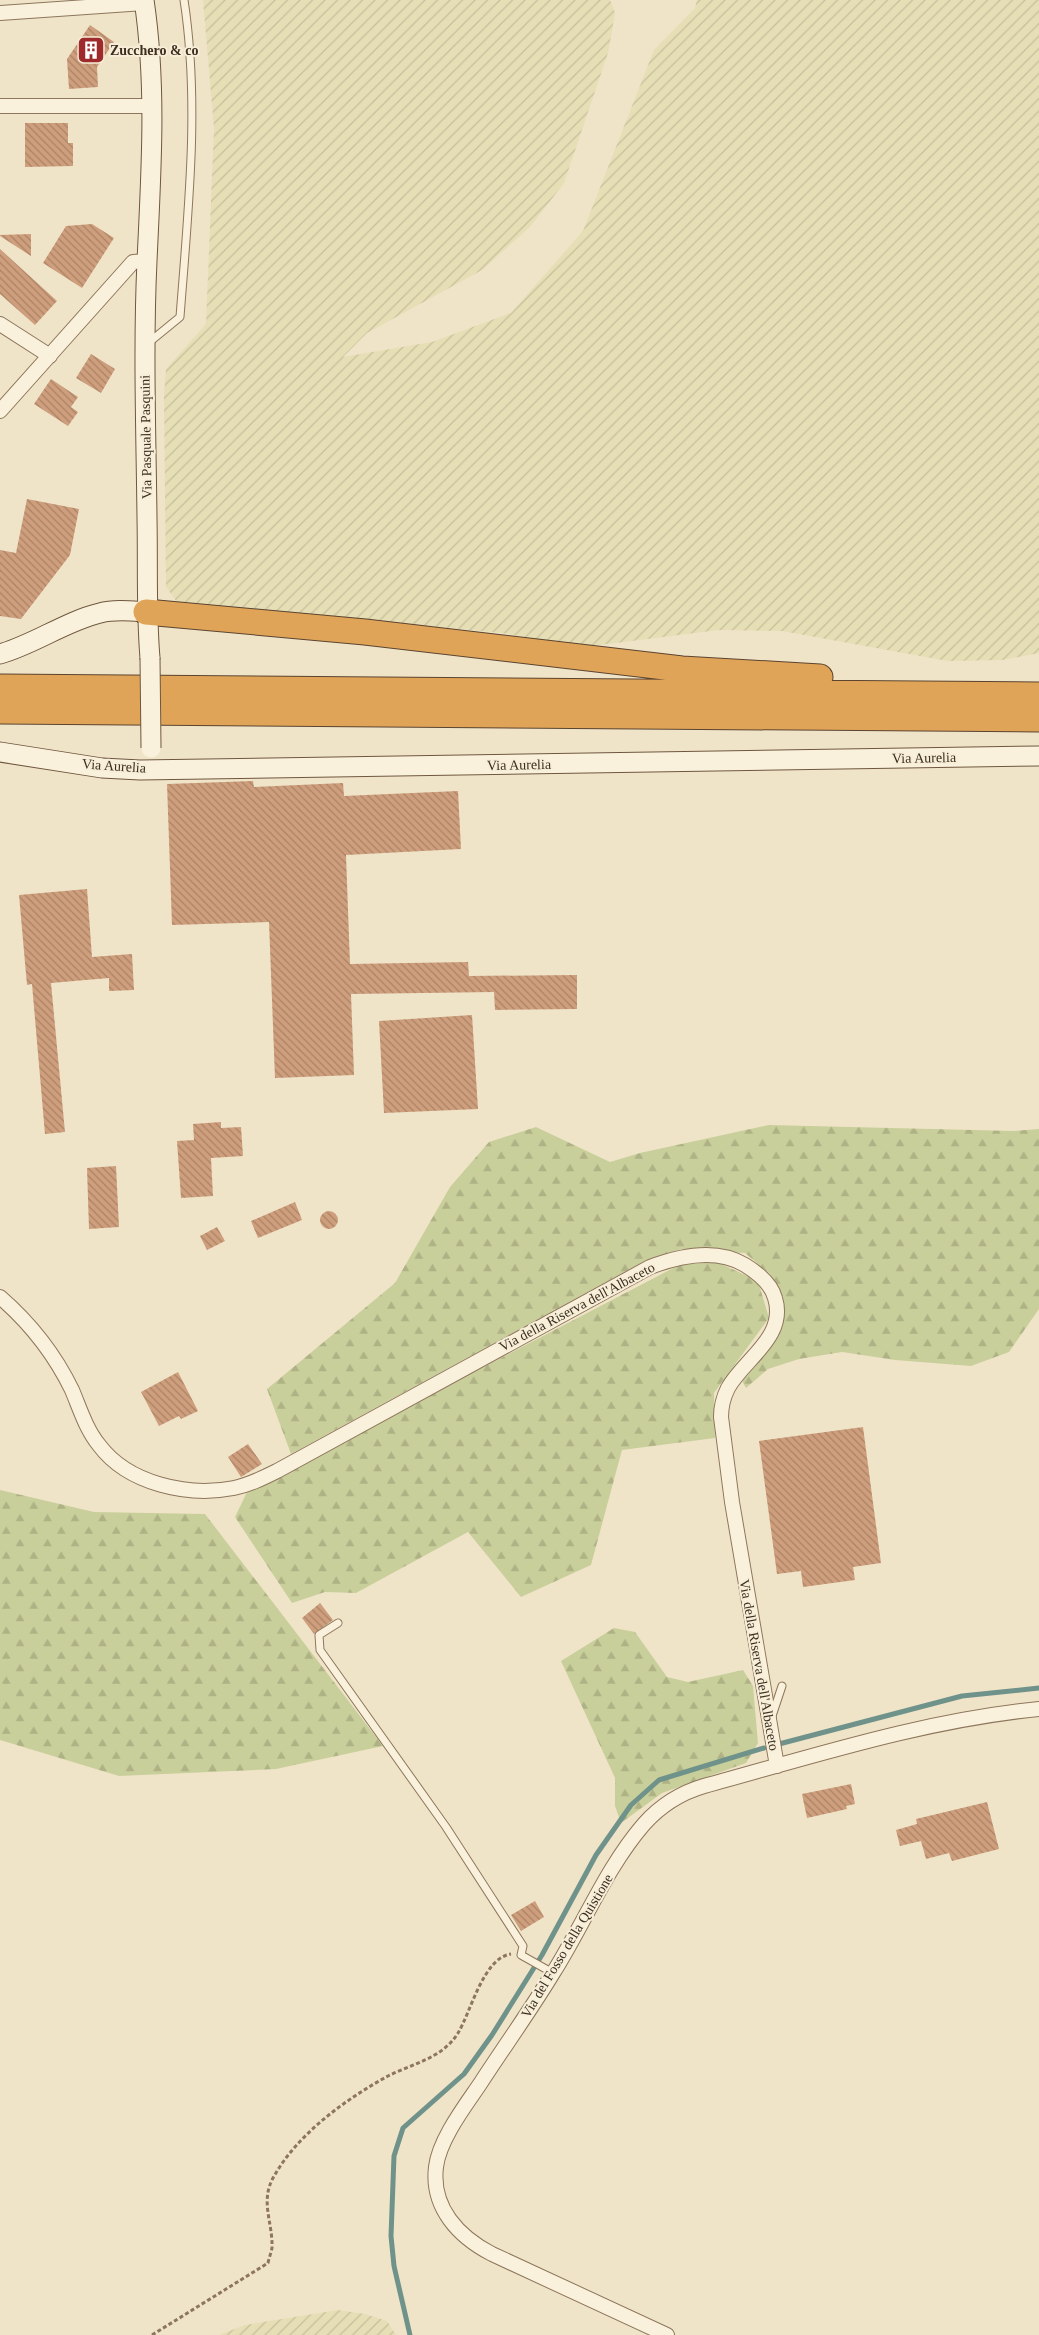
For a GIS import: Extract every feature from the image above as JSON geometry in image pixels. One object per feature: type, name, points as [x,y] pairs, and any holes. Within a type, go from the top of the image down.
[{"type":"highway","points":[[146,612],[366,632],[682,669],[855,679],[875,682],[920,694]]},
{"type":"highway","points":[[0,687],[1039,695]]},
{"type":"highway","points":[[0,711],[1039,718]]},
{"type":"street","name":"Via Pasquale Pasquini","points":[[144,1],[150,42],[152,106],[152,184],[147,261],[145,346],[148,561],[146,612],[150,658],[152,769]]},
{"type":"street","points":[[0,14],[144,1]]},
{"type":"street","points":[[0,106],[152,106]]},
{"type":"street","points":[[0,411],[133,262],[147,261]]},
{"type":"street","points":[[0,324],[50,356]]},
{"type":"street","points":[[0,654],[33,642],[84,617],[101,612],[116,610],[146,612]]},
{"type":"street","name":"Via Aurelia","points":[[0,752],[108,768],[152,769],[1039,756]]},
{"type":"street","name":"Via della Riserva dell'Albaceto","points":[[0,1297],[24,1319],[46,1348],[71,1389],[94,1439],[109,1457],[134,1474],[154,1482],[182,1489],[212,1490],[240,1487],[277,1471],[650,1267],[675,1259],[697,1255],[726,1257],[742,1263],[764,1279],[771,1289],[778,1314],[768,1338],[729,1386],[721,1408],[732,1502],[776,1760]]},
{"type":"street","name":"Via del Fosso della Quistione","points":[[667,2335],[481,2248],[452,2224],[440,2198],[436,2166],[445,2142],[462,2111],[620,1856],[652,1816],[675,1797],[776,1760],[933,1725],[1039,1709]]},
{"type":"lane","points":[[145,346],[180,316],[190,176],[191,89],[184,0]]},
{"type":"lane","points":[[338,1623],[319,1635],[320,1650],[446,1826],[523,1946],[525,1957],[549,1971]]},
{"type":"lane","points":[[770,1728],[782,1686]]},
{"type":"path","points":[[152,2335],[268,2263],[272,2248],[266,2204],[272,2179],[288,2155],[332,2111],[355,2094],[391,2075],[428,2059],[446,2047],[458,2033],[470,2003],[495,1962],[505,1955],[525,1957]]},
{"type":"shaded area","points":[[203,0],[610,0],[615,13],[608,53],[564,183],[530,227],[482,270],[367,333],[343,357],[432,342],[511,313],[583,231],[654,50],[695,8],[697,0],[1039,0],[1039,653],[1003,660],[948,661],[782,631],[719,630],[584,647],[501,633],[177,602],[166,587],[164,395],[166,369],[206,324],[214,128]]},
{"type":"shaded area","points":[[338,2310],[365,2314],[387,2321],[396,2335],[219,2335],[245,2325]]},
{"type":"green space","points":[[769,1125],[1014,1131],[1039,1129],[1039,1309],[1009,1352],[971,1366],[895,1360],[842,1352],[799,1359],[768,1369],[746,1388],[741,1379],[782,1314],[781,1295],[770,1274],[745,1253],[681,1249],[628,1270],[291,1454],[267,1389],[395,1283],[450,1187],[489,1142],[536,1127],[610,1162],[640,1153]]},
{"type":"green space","points":[[717,1262],[758,1281],[769,1318],[714,1393],[715,1438],[622,1450],[591,1565],[521,1597],[468,1532],[356,1593],[325,1592],[292,1603],[235,1517],[248,1490],[679,1265]]},
{"type":"green space","points":[[0,1490],[94,1512],[205,1514],[383,1746],[276,1769],[119,1776],[0,1740]]},
{"type":"green space","points":[[614,1628],[635,1632],[667,1677],[688,1682],[743,1670],[753,1686],[758,1743],[746,1763],[662,1793],[621,1823],[615,1806],[615,1778],[561,1661]]},
{"type":"building","name":"Zucchero & co","points":[[90,25],[114,42],[97,67],[98,87],[69,89],[67,59]]},
{"type":"building","points":[[25,123],[68,123],[68,143],[73,143],[73,166],[25,167]]},
{"type":"building","points":[[92,224],[114,238],[82,288],[43,263],[66,226]]},
{"type":"building","points":[[31,234],[31,256],[0,236],[0,235]]},
{"type":"building","points":[[0,249],[57,301],[35,325],[0,294]]},
{"type":"building","points":[[91,354],[115,369],[101,393],[76,378]]},
{"type":"building","points":[[51,379],[78,397],[71,407],[78,412],[68,426],[34,404]]},
{"type":"building","points":[[27,499],[79,509],[70,555],[21,619],[0,616],[0,550],[16,553]]},
{"type":"building","points":[[253,781],[254,787],[343,783],[344,796],[458,791],[461,849],[346,855],[350,964],[468,962],[469,976],[577,975],[577,1009],[495,1010],[494,992],[351,994],[354,1075],[275,1078],[269,922],[172,925],[167,784]]},
{"type":"building","points":[[87,889],[92,957],[132,954],[134,990],[109,991],[109,978],[51,983],[65,1132],[45,1134],[32,984],[27,985],[19,895]]},
{"type":"building","points":[[472,1015],[478,1109],[384,1113],[379,1021]]},
{"type":"building","points":[[221,1122],[221,1128],[241,1127],[243,1156],[211,1158],[213,1196],[181,1198],[177,1141],[194,1140],[193,1124]]},
{"type":"building","points":[[116,1166],[119,1227],[89,1229],[87,1168]]},
{"type":"building","points":[[295,1202],[302,1220],[258,1238],[251,1221]]},
{"type":"building","points":[[329,1211],[335,1214],[338,1220],[335,1226],[329,1229],[323,1226],[320,1220],[323,1214]]},
{"type":"building","points":[[217,1227],[225,1241],[207,1250],[200,1236]]},
{"type":"building","points":[[178,1372],[198,1411],[181,1419],[179,1416],[159,1426],[141,1392]]},
{"type":"building","points":[[863,1427],[881,1563],[853,1567],[855,1580],[803,1587],[801,1571],[777,1574],[759,1441]]},
{"type":"building","points":[[248,1444],[262,1464],[241,1477],[228,1457]]},
{"type":"building","points":[[320,1603],[333,1620],[314,1634],[302,1618]]},
{"type":"building","points":[[851,1784],[855,1804],[846,1806],[847,1809],[807,1818],[802,1794]]},
{"type":"building","points":[[987,1802],[999,1849],[952,1861],[949,1853],[926,1859],[921,1841],[900,1846],[896,1830],[917,1824],[916,1819]]},
{"type":"building","points":[[535,1901],[544,1917],[521,1931],[511,1915]]},
{"type":"waterway","points":[[779,1744],[962,1696],[1039,1688]]},
{"type":"waterway","points":[[410,2335],[394,2266],[391,2236],[394,2156],[403,2128],[464,2074],[492,2035],[542,1955],[596,1855],[631,1805],[659,1780],[764,1748]]},
{"type":"place","name":"Zucchero & co","points":[[91,50]]}]
